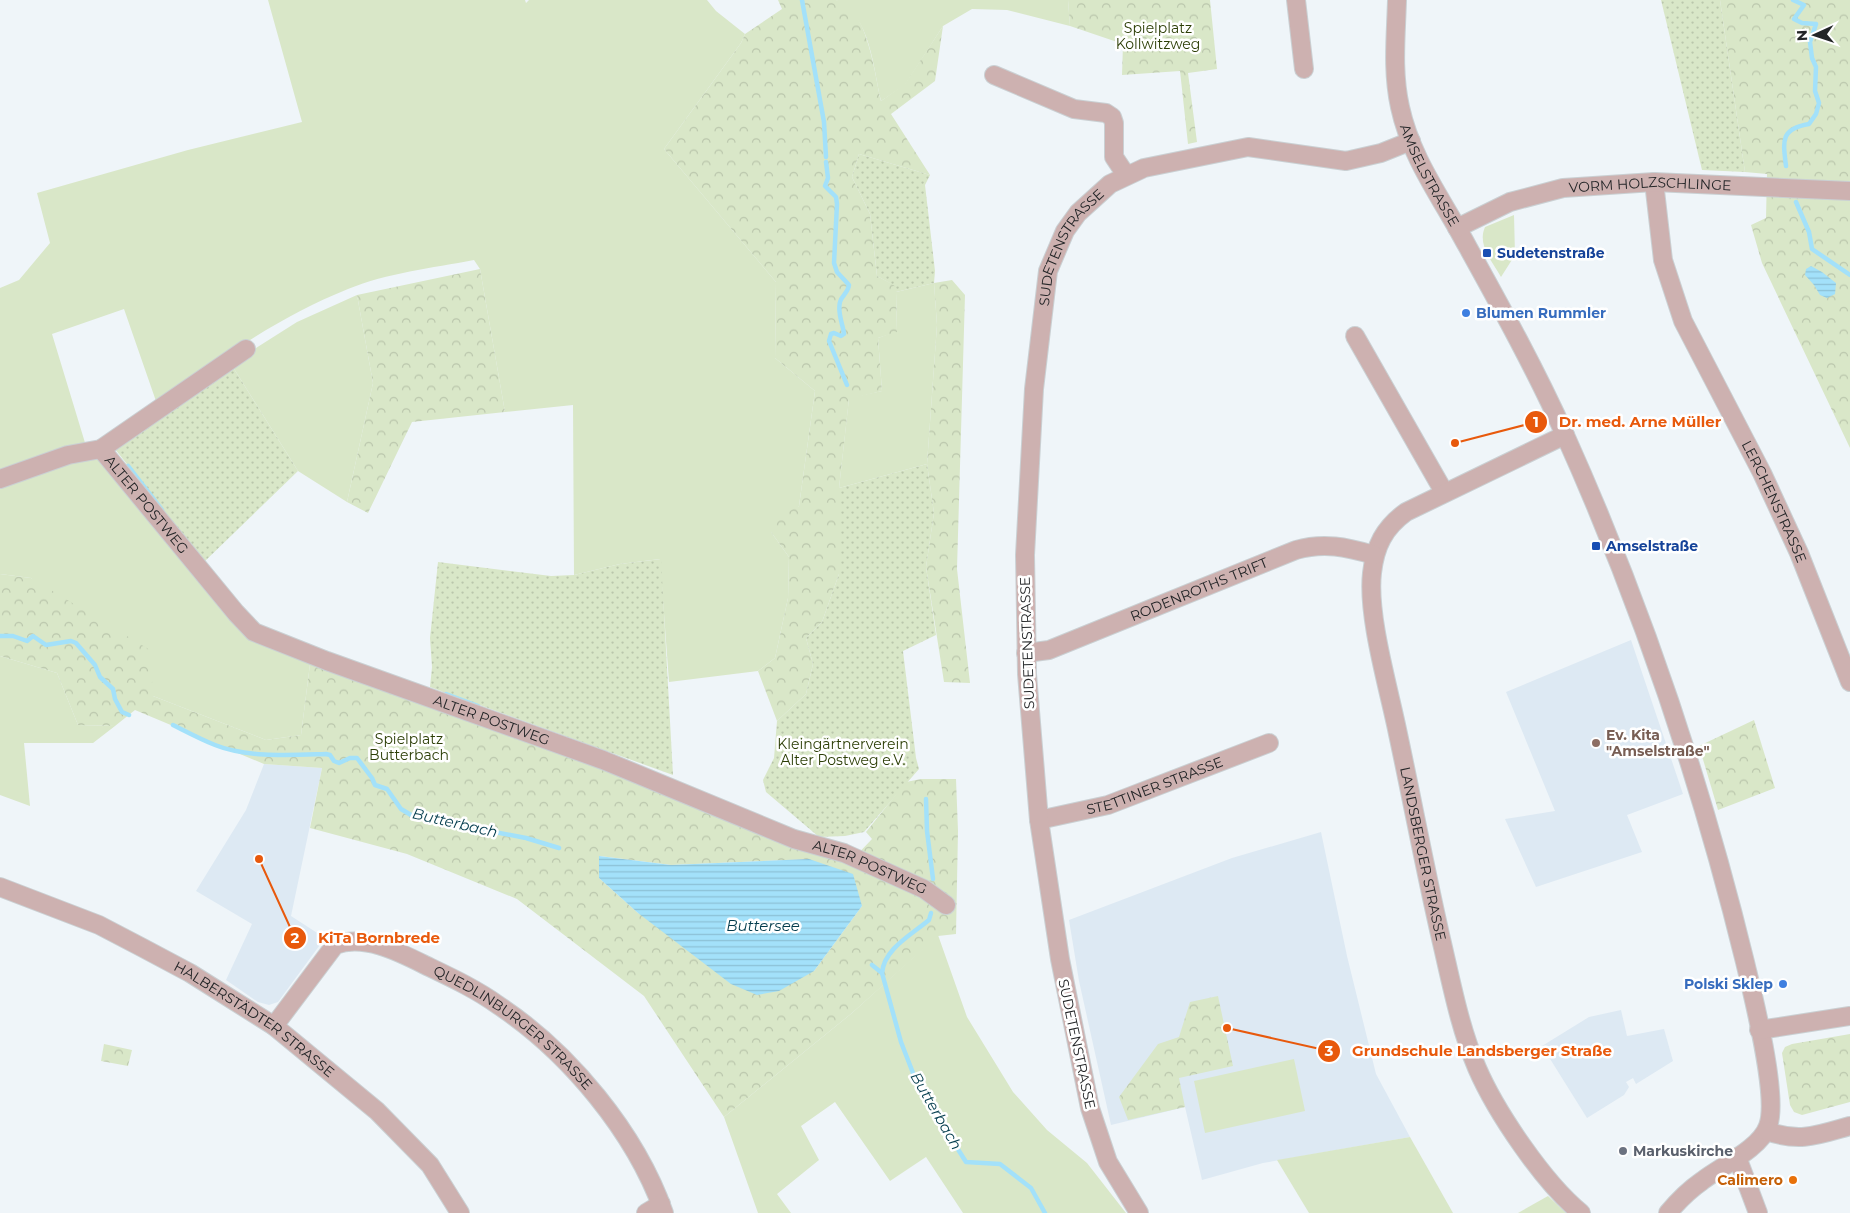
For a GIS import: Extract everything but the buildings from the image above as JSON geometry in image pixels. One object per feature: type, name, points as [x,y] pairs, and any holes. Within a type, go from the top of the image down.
[{"type":"street","points":[[1296,0],[1304,69]]},
{"type":"street","name":"AMSELSTRASSE","points":[[1397,0],[1396,86],[1401,111],[1411,142],[1432,188],[1457,228],[1536,374],[1565,435],[1608,537],[1650,647],[1678,728],[1728,894],[1752,989],[1772,1093],[1771,1116],[1767,1131]]},
{"type":"street","points":[[994,75],[1074,109],[1106,113],[1112,117],[1114,123],[1114,157],[1116,163],[1126,175]]},
{"type":"street","name":"SUDETENSTRASSE","points":[[1139,1213],[1120,1184],[1098,1137],[1071,1020],[1055,931],[1039,820],[1026,653],[1025,555],[1028,466],[1038,340],[1048,271],[1065,231],[1078,213],[1096,194],[1126,175],[1168,161],[1236,147],[1261,148],[1346,161],[1381,153],[1411,142]]},
{"type":"street","name":"VORM HOLZSCHLINGE","points":[[1457,228],[1486,212],[1510,202],[1563,188],[1654,182],[1850,191]]},
{"type":"street","name":"LERCHENSTRASSE","points":[[1654,182],[1663,260],[1683,321],[1786,526],[1828,623],[1850,682]]},
{"type":"street","points":[[1355,336],[1444,492]]},
{"type":"street","name":"ALTER POSTWEG","points":[[0,479],[68,455],[101,449],[246,349]]},
{"type":"street","name":"LANDSBERGER STRASSE","points":[[1565,435],[1406,512],[1385,530],[1374,555],[1372,575],[1373,602],[1378,633],[1438,927],[1467,1043],[1487,1087],[1517,1137],[1556,1187],[1581,1213]]},
{"type":"street","name":"ALTER POSTWEG","points":[[101,449],[236,613],[254,632],[327,661],[603,760],[794,839],[844,854],[924,889],[946,904]]},
{"type":"street","name":"RODENROTHS TRIFT","points":[[1026,653],[1049,650],[1296,550],[1321,544],[1335,545],[1374,555]]},
{"type":"street","name":"STETTINER STRASSE","points":[[1039,820],[1108,806],[1269,743]]},
{"type":"street","name":"HALBERSTÄDTER STRASSE","points":[[0,887],[99,926],[143,948],[190,973],[274,1026],[377,1111],[430,1166],[460,1213]]},
{"type":"street","name":"QUEDLINBURGER STRASSE","points":[[274,1026],[335,945],[344,942],[363,941],[412,958],[498,1005],[534,1032],[576,1072],[609,1112],[637,1156],[663,1209]]},
{"type":"street","points":[[1759,1030],[1850,1016]]},
{"type":"street","points":[[1668,1213],[1679,1200],[1703,1179],[1737,1157],[1767,1131],[1781,1136],[1804,1138],[1850,1126]]},
{"type":"street","points":[[1737,1157],[1758,1213]]},
{"type":"street","points":[[646,1213],[663,1209]]},
{"type":"shaded area","name":"Ev. Kita \"Amselstraße\"","points":[[1631,640],[1683,794],[1627,815],[1642,852],[1536,887],[1505,819],[1555,811],[1506,692]]},
{"type":"shaded area","points":[[264,764],[322,768],[291,916],[325,938],[278,1002],[269,1005],[258,1002],[226,980],[252,924],[196,891],[246,810]]},
{"type":"shaded area","points":[[1321,832],[1347,956],[1376,1074],[1410,1137],[1263,1163],[1202,1180],[1185,1107],[1111,1125],[1079,981],[1069,920],[1232,858]]},
{"type":"shaded area","points":[[1621,1010],[1627,1036],[1664,1029],[1673,1061],[1636,1084],[1633,1078],[1626,1082],[1629,1087],[1624,1095],[1587,1118],[1542,1046],[1589,1017]]},
{"type":"green space","points":[[268,0],[525,0],[526,3],[529,0],[707,0],[716,11],[745,34],[741,43],[664,149],[776,282],[775,358],[815,391],[799,506],[771,532],[789,557],[788,598],[775,658],[758,671],[669,682],[660,559],[620,564],[574,575],[573,405],[505,412],[480,269],[474,260],[378,279],[363,283],[322,300],[249,340],[157,404],[124,309],[52,334],[86,446],[108,463],[241,629],[310,664],[301,735],[266,740],[153,696],[31,578],[0,574],[0,288],[19,280],[50,243],[37,193],[188,150],[302,122]]},
{"type":"green space","points":[[778,0],[836,0],[847,5],[855,14],[868,43],[881,101],[905,84],[943,26],[935,81],[891,114],[930,175],[859,154],[852,177],[870,214],[877,276],[896,286],[897,332],[878,338],[882,391],[849,399],[839,488],[839,574],[822,622],[806,638],[813,664],[806,694],[777,721],[758,671],[775,658],[788,598],[789,557],[771,532],[772,520],[799,506],[815,391],[775,358],[776,282],[664,149],[741,43],[745,34],[782,9]]},
{"type":"green space","points":[[836,0],[1068,0],[1070,26],[1007,10],[972,9],[943,26],[905,85],[881,101],[869,44],[864,30],[848,8]]},
{"type":"green space","name":"Spielplatz Kollwitzweg","points":[[1068,0],[1210,0],[1217,69],[1188,73],[1197,142],[1188,144],[1180,71],[1122,75],[1123,44],[1070,26]]},
{"type":"green space","points":[[1661,0],[1720,0],[1745,172],[1702,170]]},
{"type":"green space","points":[[1720,0],[1850,0],[1850,448],[1762,263],[1751,225],[1766,218],[1767,174],[1745,172]]},
{"type":"green space","points":[[859,154],[930,175],[925,185],[935,271],[934,283],[896,292],[895,286],[877,276],[870,214],[852,177]]},
{"type":"green space","points":[[1514,215],[1515,255],[1501,277],[1484,247],[1483,234],[1485,227]]},
{"type":"green space","points":[[480,269],[505,412],[412,422],[368,513],[347,502],[373,383],[357,295]]},
{"type":"green space","points":[[952,280],[965,295],[957,569],[970,683],[944,682],[926,567],[934,513],[927,464],[937,325],[934,283]]},
{"type":"green space","points":[[934,283],[937,325],[927,464],[839,488],[849,398],[882,391],[878,338],[897,331],[896,292]]},
{"type":"green space","points":[[357,295],[373,383],[347,502],[298,471],[231,364],[297,322]]},
{"type":"green space","points":[[231,364],[298,471],[204,562],[115,449]]},
{"type":"green space","name":"Kleingärtnerverein Alter Postweg e.V.","points":[[927,464],[934,513],[926,567],[936,635],[903,651],[919,769],[864,832],[845,836],[819,837],[766,792],[763,780],[774,758],[777,721],[806,694],[813,664],[806,638],[822,622],[839,574],[839,488]]},
{"type":"green space","points":[[661,559],[673,775],[430,687],[432,667],[430,638],[438,562],[551,576],[574,575],[620,564]]},
{"type":"green space","name":"Spielplatz Butterbach","points":[[0,574],[31,578],[150,650],[153,696],[266,740],[301,735],[310,664],[430,707],[611,767],[849,863],[872,839],[866,832],[906,782],[921,779],[956,779],[958,831],[956,934],[938,936],[852,1013],[724,1117],[644,996],[517,899],[407,854],[310,828],[322,768],[264,764],[135,710],[115,726],[78,725],[57,673],[0,656]],"holes":[[[600,856],[671,865],[809,859],[862,906],[814,971],[638,913],[599,878]]]},
{"type":"green space","points":[[0,656],[57,673],[78,725],[115,726],[93,743],[24,743],[30,806],[0,795]]},
{"type":"green space","points":[[1754,720],[1775,788],[1718,810],[1699,746]]},
{"type":"green space","points":[[938,935],[967,1017],[1013,1092],[1047,1130],[1087,1163],[1126,1213],[963,1213],[926,1157],[890,1181],[835,1102],[801,1126],[819,1160],[777,1194],[791,1213],[758,1213],[724,1117],[852,1013]]},
{"type":"green space","points":[[1218,996],[1233,1066],[1179,1078],[1185,1107],[1128,1120],[1119,1097],[1158,1044],[1179,1037],[1190,1002]]},
{"type":"green space","points":[[1850,1034],[1850,1102],[1802,1115],[1794,1112],[1790,1105],[1782,1053],[1785,1047],[1792,1044]]},
{"type":"green space","points":[[104,1044],[132,1050],[128,1066],[101,1061]]},
{"type":"green space","points":[[1294,1059],[1305,1111],[1205,1133],[1194,1081]]},
{"type":"green space","points":[[1410,1137],[1453,1213],[1309,1213],[1277,1160]]},
{"type":"green space","points":[[1548,1196],[1566,1213],[1518,1213]]},
{"type":"water","points":[[1811,266],[1836,283],[1835,294],[1827,298],[1820,295],[1805,275],[1806,269]]},
{"type":"water","name":"Buttersee","points":[[599,856],[671,865],[809,859],[853,874],[862,906],[814,971],[779,991],[757,995],[731,984],[638,913],[599,878]]},
{"type":"waterway","points":[[802,0],[824,122],[826,157]]},
{"type":"waterway","points":[[1786,166],[1784,143],[1788,133],[1793,129],[1809,124],[1816,114],[1819,103],[1815,91],[1816,67],[1812,58],[1810,42],[1816,24],[1802,23],[1794,19],[1804,5],[1793,0]]},
{"type":"waterway","points":[[826,162],[828,178],[825,186],[836,197],[837,204],[834,263],[837,272],[849,285],[839,306],[844,334],[841,336],[834,333],[831,334],[829,341],[847,385]]},
{"type":"waterway","points":[[1796,202],[1809,232],[1812,249],[1850,275]]},
{"type":"waterway","points":[[128,466],[162,510]]},
{"type":"waterway","name":"Butterbach","points":[[0,636],[13,636],[27,641],[33,636],[46,645],[71,641],[76,643],[95,665],[100,677],[113,689],[115,699],[122,712],[129,715]]},
{"type":"waterway","points":[[446,694],[478,706]]},
{"type":"waterway","name":"Butterbach","points":[[173,725],[215,745],[241,752],[270,755],[326,754],[339,763],[350,758],[357,758],[375,785],[387,789],[401,809],[411,815],[436,820],[451,820],[474,828],[526,838],[559,848]]},
{"type":"waterway","points":[[926,799],[927,831],[933,879]]},
{"type":"waterway","points":[[882,973],[884,964],[893,950],[929,920],[931,913]]},
{"type":"waterway","name":"Butterbach","points":[[872,965],[882,973],[901,1042],[918,1086],[966,1162],[1000,1164],[1031,1188],[1045,1213]]},
{"type":"place","name":"Sudetenstraße","points":[[1487,253]]},
{"type":"place","name":"Blumen Rummler","points":[[1466,313]]},
{"type":"place","name":"Dr. med. Arne Müller","points":[[1455,443]]},
{"type":"place","name":"Amselstraße","points":[[1596,546]]},
{"type":"place","name":"Ev. Kita \"Amselstraße\"","points":[[1596,743]]},
{"type":"place","name":"KiTa Bornbrede","points":[[259,859]]},
{"type":"place","name":"Polski Sklep","points":[[1783,984]]},
{"type":"place","name":"Grundschule Landsberger Straße","points":[[1227,1028]]},
{"type":"place","name":"Markuskirche","points":[[1623,1151]]},
{"type":"place","name":"Calimero","points":[[1793,1180]]}]
